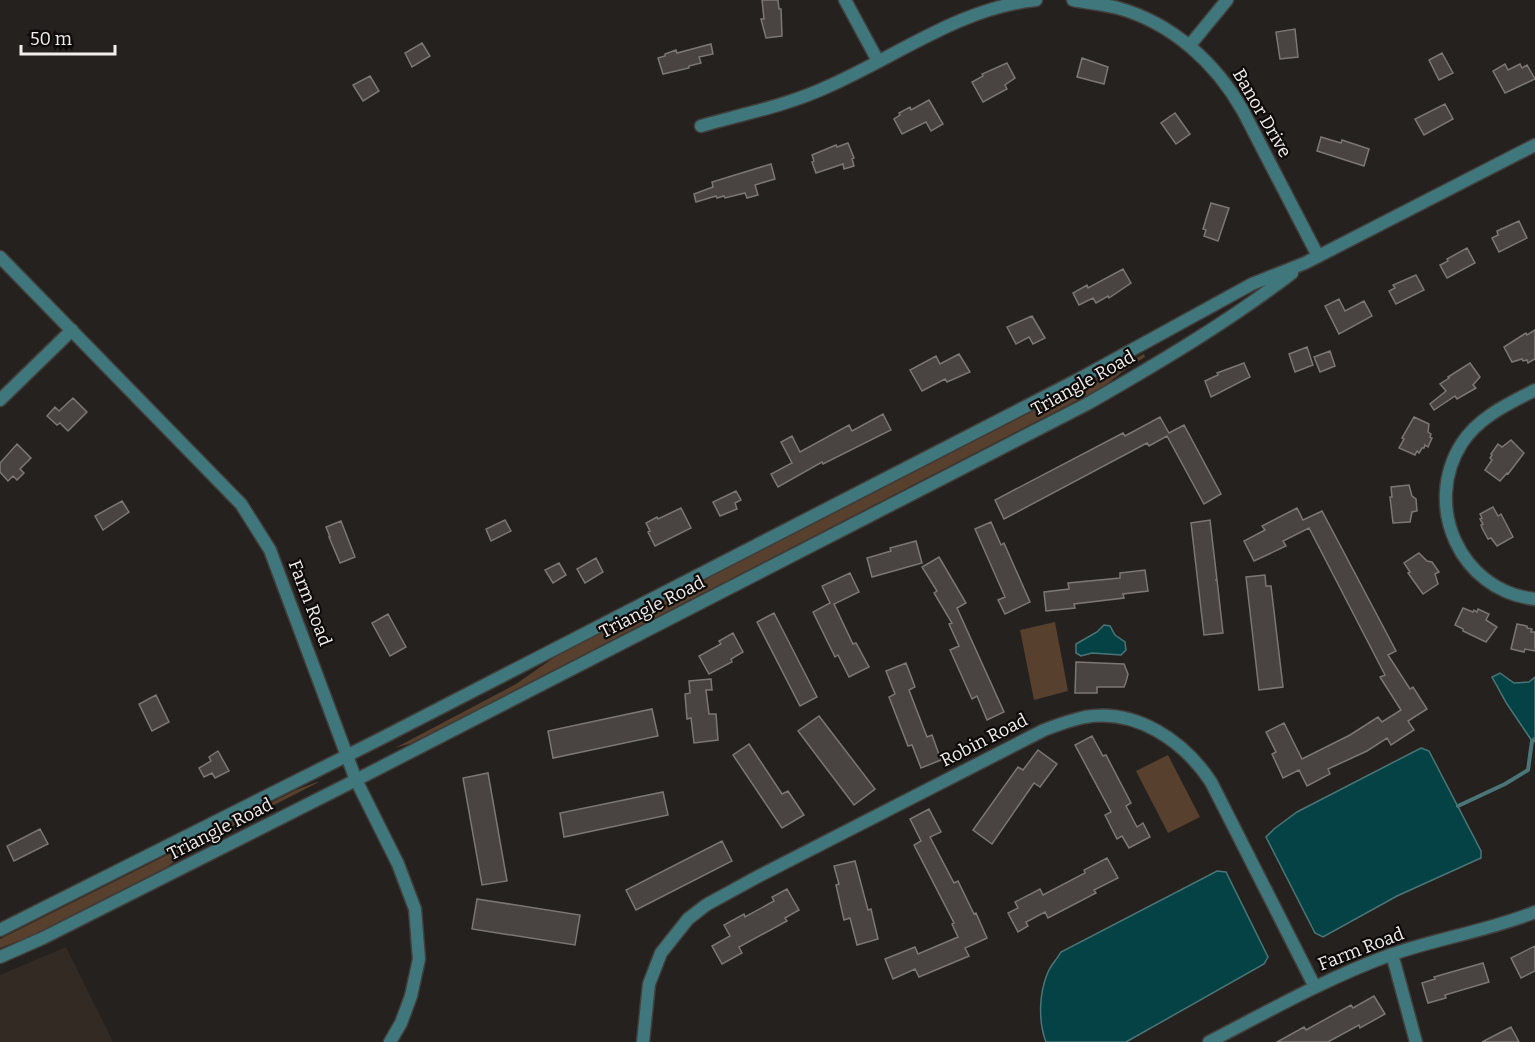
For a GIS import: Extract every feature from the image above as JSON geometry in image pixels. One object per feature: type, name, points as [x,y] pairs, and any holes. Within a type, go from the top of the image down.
[{"type":"street","points":[[845,0],[878,61]]},
{"type":"street","points":[[701,126],[790,101],[828,87],[956,22],[988,9],[1036,0]]},
{"type":"street","name":"Banor Drive","points":[[1073,0],[1119,9],[1160,26],[1190,45],[1212,66],[1230,88],[1318,256]]},
{"type":"street","points":[[1190,45],[1227,0]]},
{"type":"street","name":"Triangle Road","points":[[0,930],[348,755],[1077,380],[1252,284],[1305,263],[1535,145]]},
{"type":"street","name":"Farm Road","points":[[0,256],[242,504],[270,550],[356,780],[398,864],[415,909],[419,941],[417,968],[411,996],[401,1023],[390,1042]]},
{"type":"street","name":"Triangle Road","points":[[0,957],[43,938],[356,780],[1087,404],[1259,298],[1305,263]]},
{"type":"street","points":[[0,400],[72,330]]},
{"type":"street","points":[[1535,390],[1500,408],[1472,431],[1454,457],[1446,490],[1446,511],[1451,532],[1466,561],[1500,587],[1514,594],[1535,599]]},
{"type":"street","name":"Robin Road","points":[[643,1042],[649,984],[662,952],[688,919],[706,905],[1044,730],[1086,717],[1107,716],[1146,725],[1162,733],[1191,755],[1211,782],[1315,987]]},
{"type":"street","name":"Farm Road","points":[[1209,1042],[1315,987],[1392,954],[1482,930],[1535,912]]},
{"type":"street","points":[[1392,954],[1416,1042]]},
{"type":"shaded area","points":[[1144,354],[1145,357],[1103,387],[412,743],[395,748],[516,684],[556,656]]},
{"type":"shaded area","points":[[1055,622],[1068,691],[1034,700],[1020,630]]},
{"type":"shaded area","points":[[1168,755],[1200,817],[1168,833],[1136,771]]},
{"type":"shaded area","points":[[319,782],[198,844],[167,867],[31,936],[0,948],[0,939],[296,790]]},
{"type":"shaded area","points":[[66,947],[113,1042],[0,1042],[0,975]]},
{"type":"water","points":[[1104,625],[1110,626],[1115,635],[1125,642],[1126,650],[1121,655],[1092,653],[1081,656],[1076,653],[1076,644],[1097,632]]},
{"type":"water","points":[[1500,673],[1514,683],[1529,682],[1535,677],[1535,742],[1532,741],[1507,704],[1492,677]]},
{"type":"water","points":[[1421,748],[1429,751],[1481,851],[1481,858],[1397,896],[1323,937],[1315,933],[1266,837],[1297,812]]},
{"type":"water","points":[[1217,871],[1226,872],[1268,957],[1264,964],[1126,1042],[1046,1042],[1043,1034],[1041,998],[1049,969],[1061,952]]},
{"type":"building","points":[[762,0],[778,0],[779,9],[781,9],[782,36],[766,38],[761,19],[764,19]]},
{"type":"building","points":[[1295,29],[1298,57],[1280,59],[1276,32]]},
{"type":"building","points":[[422,43],[430,56],[412,67],[405,53]]},
{"type":"building","points":[[711,44],[713,54],[699,57],[701,63],[663,74],[658,58],[676,50],[677,53]]},
{"type":"building","points":[[1442,53],[1453,73],[1439,80],[1429,60]]},
{"type":"building","points":[[1082,58],[1108,67],[1104,84],[1077,77]]},
{"type":"building","points":[[1007,63],[1015,78],[1005,85],[1007,89],[983,102],[972,82],[983,76],[982,74]]},
{"type":"building","points":[[1505,64],[1508,70],[1520,64],[1522,68],[1527,65],[1535,79],[1505,93],[1493,71]]},
{"type":"building","points":[[370,76],[379,91],[363,101],[353,85]]},
{"type":"building","points":[[929,100],[943,124],[931,131],[926,122],[902,134],[894,119],[910,107],[911,110]]},
{"type":"building","points":[[1445,104],[1453,119],[1424,135],[1415,119]]},
{"type":"building","points":[[1175,113],[1190,134],[1176,144],[1161,123]]},
{"type":"building","points":[[1321,137],[1341,143],[1342,140],[1369,149],[1364,166],[1317,151]]},
{"type":"building","points":[[848,143],[854,158],[852,159],[854,166],[844,169],[843,164],[816,173],[812,155],[836,145],[837,147]]},
{"type":"building","points":[[771,164],[775,179],[755,185],[758,195],[747,198],[745,193],[725,198],[716,196],[696,202],[694,194],[713,187],[712,182]]},
{"type":"building","points":[[1211,203],[1229,208],[1218,241],[1204,236],[1206,230],[1203,229]]},
{"type":"building","points":[[1519,221],[1527,238],[1499,252],[1492,238],[1498,235],[1497,231]]},
{"type":"building","points":[[1467,248],[1475,263],[1447,278],[1440,265]]},
{"type":"building","points":[[1123,269],[1131,283],[1109,298],[1108,296],[1096,303],[1093,298],[1079,305],[1073,293],[1087,285],[1088,288]]},
{"type":"building","points":[[1416,275],[1424,290],[1396,304],[1389,291],[1395,288],[1393,285]]},
{"type":"building","points":[[1339,299],[1345,311],[1364,301],[1372,316],[1339,334],[1325,306]]},
{"type":"building","points":[[1032,316],[1045,338],[1033,344],[1029,337],[1016,344],[1007,327]]},
{"type":"building","points":[[1535,330],[1535,359],[1528,363],[1527,360],[1522,359],[1512,362],[1504,347]]},
{"type":"building","points":[[1307,347],[1313,365],[1295,372],[1289,354]]},
{"type":"building","points":[[1330,351],[1335,366],[1320,372],[1314,357]]},
{"type":"building","points":[[959,354],[970,372],[947,382],[945,379],[922,391],[910,370],[936,356],[940,364]]},
{"type":"building","points":[[1244,363],[1250,377],[1211,397],[1205,381],[1218,375],[1217,373]]},
{"type":"building","points":[[1470,363],[1480,377],[1473,385],[1476,388],[1457,399],[1455,396],[1434,410],[1430,404],[1446,391],[1440,384]]},
{"type":"building","points":[[73,398],[87,412],[68,431],[60,423],[57,425],[47,416],[55,407],[59,411]]},
{"type":"building","points":[[883,414],[891,430],[823,464],[822,462],[778,487],[771,474],[792,463],[781,442],[792,436],[800,452],[849,425],[852,431]]},
{"type":"building","points":[[1160,417],[1169,433],[1184,425],[1221,494],[1204,504],[1167,436],[1149,446],[1147,443],[1004,519],[995,500],[1123,433],[1125,436]]},
{"type":"building","points":[[1414,417],[1429,424],[1428,432],[1432,438],[1428,447],[1425,445],[1415,455],[1399,448]]},
{"type":"building","points":[[1511,440],[1524,453],[1500,481],[1485,470],[1498,444],[1502,447]]},
{"type":"building","points":[[17,444],[31,458],[20,469],[24,473],[17,480],[13,476],[8,481],[0,472],[0,463]]},
{"type":"building","points":[[1409,485],[1412,496],[1416,499],[1417,511],[1412,512],[1410,522],[1393,523],[1391,487]]},
{"type":"building","points":[[736,491],[741,500],[735,503],[737,509],[720,516],[713,502]]},
{"type":"building","points":[[122,501],[129,512],[103,530],[95,516]]},
{"type":"building","points":[[1493,507],[1498,516],[1501,514],[1513,537],[1497,546],[1491,538],[1488,539],[1480,519],[1482,518],[1480,514]]},
{"type":"building","points":[[681,508],[691,528],[655,546],[646,523]]},
{"type":"building","points":[[1297,508],[1303,520],[1322,511],[1396,651],[1388,655],[1410,689],[1413,687],[1427,709],[1408,721],[1414,730],[1391,745],[1387,738],[1367,751],[1328,769],[1330,774],[1307,786],[1299,770],[1283,778],[1272,754],[1276,752],[1266,732],[1284,723],[1302,759],[1350,735],[1378,717],[1382,722],[1401,710],[1380,677],[1385,675],[1309,528],[1283,541],[1286,546],[1254,561],[1244,541],[1265,530],[1262,526]]},
{"type":"building","points":[[505,520],[511,531],[491,541],[486,529]]},
{"type":"building","points":[[1210,520],[1223,633],[1204,635],[1191,523]]},
{"type":"building","points":[[341,521],[355,557],[340,563],[326,527]]},
{"type":"building","points":[[991,522],[1001,545],[1004,543],[1030,602],[1005,614],[998,600],[1005,597],[975,529]]},
{"type":"building","points":[[916,541],[922,563],[872,577],[867,558],[891,551],[890,548]]},
{"type":"building","points":[[1419,553],[1427,561],[1432,562],[1439,572],[1435,574],[1438,584],[1423,594],[1408,573],[1410,572],[1404,563]]},
{"type":"building","points":[[939,557],[966,603],[957,608],[1004,712],[987,720],[977,696],[972,699],[950,650],[959,646],[949,624],[952,623],[934,593],[937,591],[922,567]]},
{"type":"building","points":[[596,558],[603,572],[585,583],[577,569]]},
{"type":"building","points":[[559,563],[566,575],[553,583],[545,570]]},
{"type":"building","points":[[1145,570],[1148,591],[1123,594],[1124,598],[1074,604],[1075,608],[1046,611],[1044,592],[1069,589],[1068,583],[1120,578],[1120,573]]},
{"type":"building","points":[[850,573],[859,592],[834,604],[853,644],[856,643],[869,667],[849,677],[838,655],[835,657],[813,612],[830,603],[822,586]]},
{"type":"building","points":[[1265,575],[1266,586],[1271,586],[1283,687],[1259,690],[1246,577]]},
{"type":"building","points":[[1463,608],[1473,612],[1474,610],[1477,612],[1478,609],[1489,614],[1486,620],[1497,627],[1486,642],[1455,625]]},
{"type":"building","points":[[774,613],[817,697],[800,706],[757,622]]},
{"type":"building","points":[[388,614],[406,647],[390,656],[372,623]]},
{"type":"building","points":[[1517,624],[1527,626],[1532,629],[1531,632],[1535,632],[1535,651],[1525,649],[1524,652],[1511,649]]},
{"type":"building","points":[[733,633],[743,652],[731,659],[732,662],[709,674],[699,656],[721,644],[719,641]]},
{"type":"building","points":[[1076,662],[1124,664],[1128,674],[1124,687],[1097,687],[1097,693],[1075,693]]},
{"type":"building","points":[[906,663],[915,687],[909,690],[927,737],[932,735],[941,760],[921,768],[912,745],[908,746],[889,697],[895,694],[886,671]]},
{"type":"building","points":[[711,679],[712,690],[706,690],[709,714],[716,714],[718,740],[694,743],[691,718],[687,719],[685,694],[690,693],[689,681]]},
{"type":"building","points":[[156,695],[169,722],[152,731],[139,704]]},
{"type":"building","points":[[652,709],[658,736],[553,758],[548,731]]},
{"type":"building","points":[[819,716],[875,789],[854,805],[798,731]]},
{"type":"building","points":[[1092,736],[1103,756],[1106,755],[1131,803],[1126,806],[1137,827],[1143,823],[1150,837],[1129,848],[1122,836],[1117,839],[1105,815],[1111,812],[1075,745]]},
{"type":"building","points":[[749,744],[782,794],[788,791],[804,815],[782,828],[733,755]]},
{"type":"building","points":[[1038,750],[1057,764],[1040,787],[1034,783],[992,844],[973,830],[1018,767],[1023,770]]},
{"type":"building","points":[[218,751],[229,771],[215,778],[212,773],[204,777],[199,768],[211,761],[209,757]]},
{"type":"building","points":[[488,773],[507,881],[482,885],[463,778]]},
{"type":"building","points":[[663,792],[668,815],[564,837],[560,813]]},
{"type":"building","points":[[929,809],[941,832],[930,837],[954,883],[958,881],[987,938],[965,948],[969,956],[919,977],[915,969],[893,979],[885,959],[915,947],[918,954],[958,937],[952,924],[954,923],[914,845],[921,841],[910,819]]},
{"type":"building","points":[[40,829],[48,844],[14,861],[7,846]]},
{"type":"building","points":[[722,841],[732,861],[636,910],[626,890]]},
{"type":"building","points":[[1107,858],[1118,878],[1094,890],[1096,893],[1048,918],[1045,912],[1026,922],[1028,926],[1018,932],[1008,913],[1018,908],[1015,902],[1040,889],[1043,895],[1085,873],[1084,870]]},
{"type":"building","points":[[855,861],[878,939],[857,945],[850,918],[844,920],[834,866]]},
{"type":"building","points":[[787,889],[799,910],[785,918],[787,921],[739,947],[742,953],[722,964],[712,946],[730,936],[724,925],[744,914],[745,917],[774,901],[772,897]]},
{"type":"building","points":[[477,899],[580,915],[575,945],[472,929]]},
{"type":"building","points":[[1535,946],[1535,971],[1521,978],[1511,958]]},
{"type":"building","points":[[1483,963],[1489,982],[1445,995],[1446,998],[1428,1003],[1422,983],[1435,979],[1434,977]]},
{"type":"building","points":[[1374,996],[1385,1014],[1360,1028],[1359,1025],[1328,1042],[1277,1042],[1304,1027],[1306,1030],[1351,1005],[1353,1008]]},
{"type":"building","points":[[1511,1027],[1519,1042],[1482,1042]]},
{"type":"waterway","points":[[1458,806],[1505,784],[1528,770],[1532,741],[1535,739]]}]
